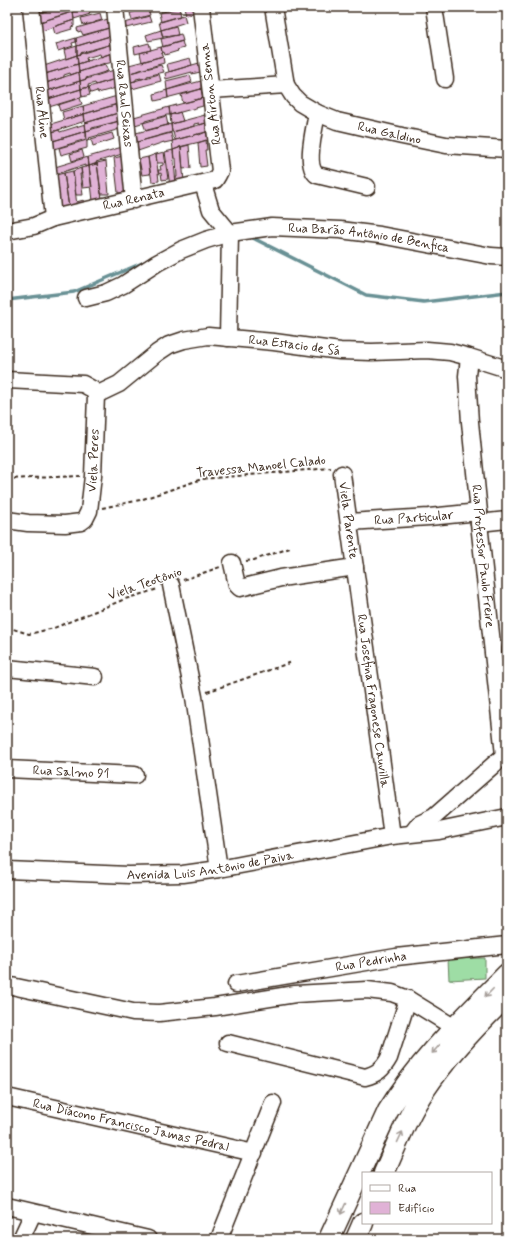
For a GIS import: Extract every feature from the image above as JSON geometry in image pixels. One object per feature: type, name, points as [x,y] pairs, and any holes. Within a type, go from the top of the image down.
[{"type":"main road","points":[[384,1172],[417,1102],[507,974]]},
{"type":"main road","points":[[330,1239],[388,1110],[400,1093],[416,1072],[455,1028],[477,1016],[507,996]]},
{"type":"main road","points":[[400,1093],[417,1102]]},
{"type":"main road","points":[[356,1239],[363,1224]]},
{"type":"street","name":"Rua Aline","points":[[31,7],[54,218]]},
{"type":"street","name":"Rua Raul Seixas","points":[[115,7],[134,200]]},
{"type":"street","name":"Rua Aírton Senna","points":[[201,7],[220,171],[218,175],[209,182]]},
{"type":"street","points":[[211,90],[286,85],[273,7]]},
{"type":"street","points":[[434,7],[445,79]]},
{"type":"street","name":"Rua Galdino","points":[[286,85],[293,96],[300,103],[317,113],[337,121],[446,145],[507,149]]},
{"type":"street","points":[[317,113],[311,150],[311,168],[313,172],[317,175],[367,186]]},
{"type":"street","name":"Rua Renata","points":[[7,232],[34,226],[54,218],[209,182]]},
{"type":"street","points":[[209,182],[211,210],[230,233],[228,338]]},
{"type":"street","name":"Rua Barão Antônio de Benfica","points":[[86,298],[122,285],[181,250],[230,233],[272,227],[340,230],[380,235],[491,256],[507,257]]},
{"type":"street","name":"Rua Estacio de Sá","points":[[96,395],[119,384],[169,345],[184,340],[208,336],[274,342],[340,351],[372,352],[427,350],[450,352],[507,369]]},
{"type":"street","name":"Rua Professor Paulo Freire","points":[[469,357],[467,376],[470,422],[479,518],[506,754]]},
{"type":"street","points":[[7,380],[83,384],[92,389],[96,395]]},
{"type":"street","name":"Viela Peres","points":[[85,517],[93,476],[96,395]]},
{"type":"street","name":"Viela Parente","points":[[342,474],[355,567]]},
{"type":"street","points":[[7,520],[28,523],[65,524],[85,517]]},
{"type":"street","name":"Rua Particular","points":[[349,522],[429,517],[507,520]]},
{"type":"street","points":[[232,563],[237,584],[240,588],[281,578],[355,567]]},
{"type":"street","name":"Rua Josefina Fragonese Cauvilla","points":[[355,567],[392,836]]},
{"type":"street","points":[[171,584],[194,697],[219,869]]},
{"type":"street","points":[[7,668],[95,677]]},
{"type":"street","points":[[412,833],[419,824],[434,817],[506,754]]},
{"type":"street","name":"Rua Salmo 91","points":[[7,769],[135,775]]},
{"type":"street","name":"Avenida Luis Antônio de Paiva","points":[[7,870],[129,875],[183,874],[219,869],[392,836],[438,831],[507,817]]},
{"type":"street","name":"Rua Pedrinha","points":[[236,984],[396,957],[507,945]]},
{"type":"street","points":[[7,985],[133,1012],[159,1013],[215,1007],[295,994],[368,990],[392,993],[408,999],[455,1028]]},
{"type":"street","points":[[228,1043],[364,1077],[379,1072],[389,1058],[408,999]]},
{"type":"street","name":"Rua Diácono Francisco Jamas Pedral","points":[[7,1097],[254,1153]]},
{"type":"street","points":[[219,1239],[273,1103]]},
{"type":"street","points":[[7,1206],[122,1236],[148,1239]]},
{"type":"street","points":[[21,1239],[32,1213]]},
{"type":"path","name":"Travessa Manoel Calado","points":[[85,517],[202,479],[329,467],[334,468],[342,474]]},
{"type":"path","points":[[7,479],[93,476]]},
{"type":"path","name":"Viela Teotônio","points":[[7,627],[29,634],[54,628],[125,599],[232,563],[254,560],[290,548]]},
{"type":"path","points":[[194,697],[292,662]]},
{"type":"green space","points":[[485,958],[485,978],[449,980],[448,959]]},
{"type":"building","points":[[38,7],[56,7],[57,8],[39,13]]},
{"type":"building","points":[[61,7],[73,7],[74,11],[40,22],[39,13]]},
{"type":"building","points":[[73,7],[90,7],[74,11]]},
{"type":"building","points":[[88,7],[90,14],[74,19],[73,12]]},
{"type":"building","points":[[131,7],[146,7],[132,11]]},
{"type":"building","points":[[158,7],[176,7],[161,11]]},
{"type":"building","points":[[184,7],[192,7],[193,13],[186,15]]},
{"type":"building","points":[[148,8],[150,15],[132,20],[130,13]]},
{"type":"building","points":[[179,8],[181,16],[161,22],[159,13]]},
{"type":"building","points":[[73,12],[74,20],[42,31],[40,22]]},
{"type":"building","points":[[100,13],[102,20],[83,25],[81,18]]},
{"type":"building","points":[[184,15],[186,22],[161,30],[159,22]]},
{"type":"building","points":[[149,16],[151,22],[126,28],[125,23]]},
{"type":"building","points":[[108,19],[109,28],[83,35],[81,31],[78,32],[77,28]]},
{"type":"building","points":[[74,20],[74,26],[71,27],[72,29],[55,34],[53,27]]},
{"type":"building","points":[[176,26],[178,35],[163,37],[161,30]]},
{"type":"building","points":[[109,28],[110,36],[77,46],[76,38]]},
{"type":"building","points":[[161,30],[163,38],[148,41],[146,35]]},
{"type":"building","points":[[181,34],[183,41],[163,47],[161,39]]},
{"type":"building","points":[[110,36],[112,44],[77,55],[77,46]]},
{"type":"building","points":[[76,38],[76,42],[72,43],[73,46],[58,51],[56,44]]},
{"type":"building","points":[[182,41],[184,48],[165,55],[164,52],[162,53],[161,47]]},
{"type":"building","points":[[149,43],[151,50],[135,54],[134,47]]},
{"type":"building","points":[[112,44],[112,53],[101,57],[100,54],[86,58],[87,61],[78,64],[77,55]]},
{"type":"building","points":[[77,46],[77,55],[66,59],[64,50]]},
{"type":"building","points":[[161,47],[163,56],[142,62],[140,53]]},
{"type":"building","points":[[112,53],[113,62],[105,63],[79,72],[78,64]]},
{"type":"building","points":[[77,55],[78,64],[45,74],[44,66]]},
{"type":"building","points":[[163,56],[164,63],[130,73],[129,65]]},
{"type":"building","points":[[190,58],[192,65],[169,72],[167,64]]},
{"type":"building","points":[[199,63],[200,72],[192,74],[192,72],[166,79],[165,73]]},
{"type":"building","points":[[78,64],[79,72],[71,75],[70,73],[64,75],[64,77],[46,83],[45,74]]},
{"type":"building","points":[[105,64],[108,71],[80,81],[79,72]]},
{"type":"building","points":[[161,65],[164,72],[147,76],[147,78],[136,79],[136,81],[131,82],[130,73]]},
{"type":"building","points":[[114,70],[115,79],[96,85],[95,83],[88,85],[89,87],[81,89],[80,81]]},
{"type":"building","points":[[79,72],[80,81],[47,91],[46,83]]},
{"type":"building","points":[[159,74],[161,81],[132,89],[131,82]]},
{"type":"building","points":[[190,75],[192,82],[167,90],[166,81]]},
{"type":"building","points":[[115,79],[116,88],[98,93],[97,91],[91,93],[89,87]]},
{"type":"building","points":[[80,81],[81,89],[48,99],[47,91],[52,89],[53,91]]},
{"type":"building","points":[[201,81],[201,89],[168,98],[167,90]]},
{"type":"building","points":[[88,87],[90,95],[82,97],[81,89]]},
{"type":"building","points":[[81,89],[82,97],[49,107],[48,99]]},
{"type":"building","points":[[201,89],[203,98],[183,103],[181,95]]},
{"type":"building","points":[[167,90],[168,98],[155,101],[154,94]]},
{"type":"building","points":[[117,96],[117,104],[84,114],[83,106]]},
{"type":"building","points":[[80,98],[82,104],[60,111],[58,105]]},
{"type":"building","points":[[203,98],[203,106],[170,115],[169,107]]},
{"type":"building","points":[[115,105],[118,113],[85,123],[84,114]]},
{"type":"building","points":[[83,106],[84,114],[64,120],[62,112]]},
{"type":"building","points":[[169,107],[170,115],[135,125],[134,117]]},
{"type":"building","points":[[180,112],[183,121],[171,124],[170,115]]},
{"type":"building","points":[[118,113],[119,121],[86,131],[85,123]]},
{"type":"building","points":[[84,114],[85,121],[52,132],[51,124]]},
{"type":"building","points":[[205,115],[206,123],[200,125],[199,123],[194,124],[194,126],[172,132],[171,124]]},
{"type":"building","points":[[166,116],[168,125],[146,131],[143,123]]},
{"type":"building","points":[[119,121],[120,129],[89,138],[90,139],[87,140],[86,131]]},
{"type":"building","points":[[206,123],[206,132],[175,140],[173,132]]},
{"type":"building","points":[[85,124],[86,131],[53,141],[52,132],[59,130],[60,132]]},
{"type":"building","points":[[171,124],[172,132],[137,142],[136,133]]},
{"type":"building","points":[[86,131],[86,139],[54,149],[53,141]]},
{"type":"building","points":[[206,132],[208,140],[179,147],[173,150],[172,141]]},
{"type":"building","points":[[112,133],[114,139],[93,146],[91,139]]},
{"type":"building","points":[[171,133],[173,141],[164,142],[138,151],[137,142]]},
{"type":"building","points":[[87,140],[87,148],[61,155],[59,148]]},
{"type":"building","points":[[206,140],[207,150],[205,150],[207,166],[200,167],[198,143]]},
{"type":"building","points":[[189,145],[191,168],[183,169],[181,147]]},
{"type":"building","points":[[122,147],[122,154],[96,162],[97,164],[89,166],[88,157]]},
{"type":"building","points":[[181,147],[184,182],[176,185],[176,158],[174,158],[173,150]]},
{"type":"building","points":[[82,150],[84,157],[72,161],[70,154]]},
{"type":"building","points":[[173,150],[176,185],[170,186],[165,152]]},
{"type":"building","points":[[164,152],[168,179],[162,180],[161,173],[159,174],[158,170],[161,170],[160,166],[163,165],[163,163],[157,163],[156,154]]},
{"type":"building","points":[[156,154],[159,181],[152,182],[148,157]]},
{"type":"building","points":[[123,156],[127,192],[118,193],[114,158]]},
{"type":"building","points":[[88,157],[89,166],[85,167],[85,165],[56,174],[55,167]]},
{"type":"building","points":[[148,157],[150,174],[142,175],[139,159]]},
{"type":"building","points":[[106,161],[109,194],[101,194],[97,163]]},
{"type":"building","points":[[97,163],[102,199],[93,201],[89,166]]},
{"type":"building","points":[[89,166],[92,187],[83,188],[81,168]]},
{"type":"building","points":[[81,168],[82,174],[80,174],[83,195],[76,195],[73,171]]},
{"type":"building","points":[[73,171],[77,206],[69,208],[64,173]]},
{"type":"building","points":[[64,173],[69,208],[60,210],[56,175]]},
{"type":"building","points":[[84,200],[85,203],[77,206],[76,202]]},
{"type":"waterway","points":[[249,236],[366,295],[424,302],[507,292]]},
{"type":"waterway","points":[[7,300],[74,292],[147,261]]}]
